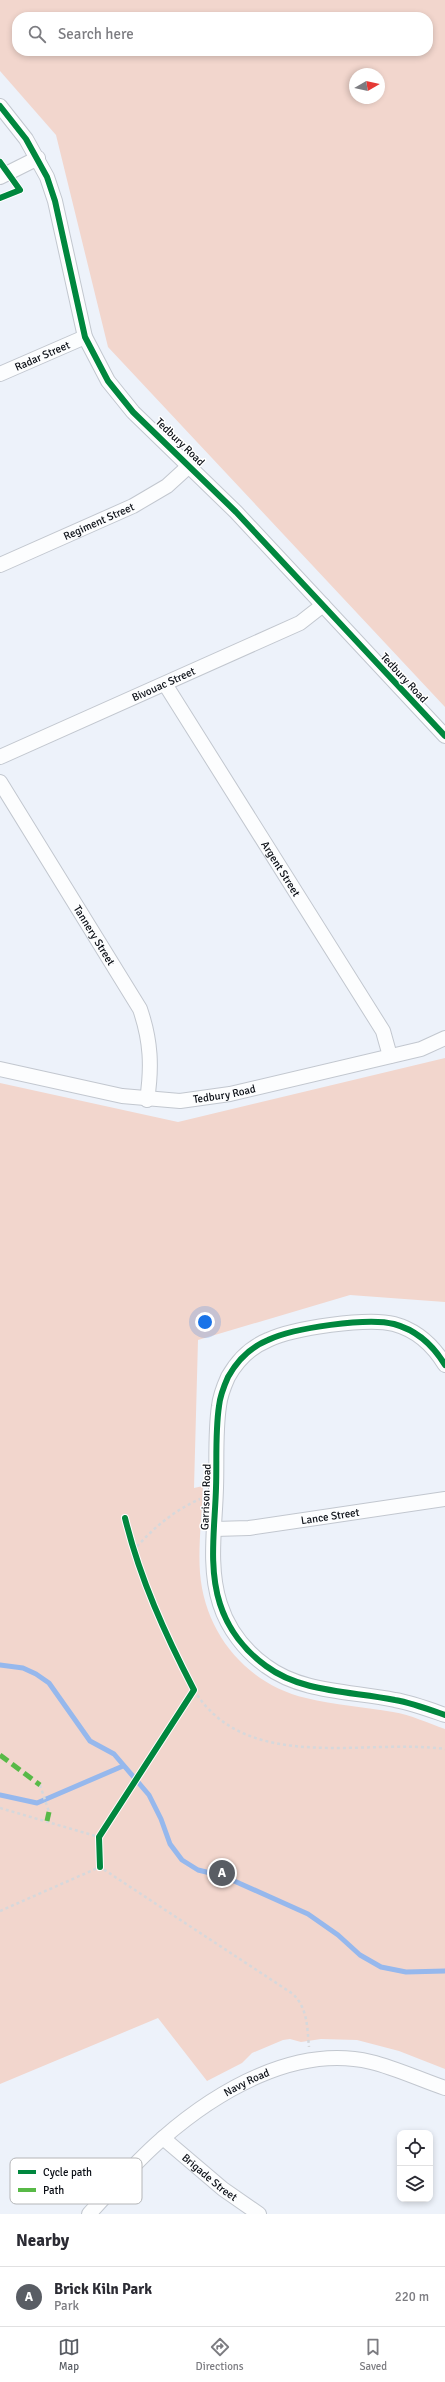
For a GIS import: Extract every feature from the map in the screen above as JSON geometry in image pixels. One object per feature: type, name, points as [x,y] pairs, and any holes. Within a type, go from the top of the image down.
[{"type":"street","name":"Tedbury Road","points":[[0,106],[22,133],[38,158],[55,201],[85,336],[98,366],[119,396],[190,465],[445,736]]},
{"type":"street","points":[[0,177],[38,158]]},
{"type":"street","name":"Radar Street","points":[[0,374],[85,336]]},
{"type":"street","name":"Regiment Street","points":[[0,565],[146,499],[167,486],[190,465]]},
{"type":"street","name":"Bivouac Street","points":[[0,757],[300,623],[323,605]]},
{"type":"street","name":"Argent Street","points":[[165,684],[383,1031],[390,1056]]},
{"type":"street","name":"Tannery Street","points":[[0,782],[140,1009],[150,1044],[151,1068],[147,1100]]},
{"type":"street","name":"Tedbury Road","points":[[0,1069],[122,1096],[147,1100],[180,1101],[203,1099],[421,1049],[445,1038]]},
{"type":"street","name":"Garrison Road","points":[[445,1365],[428,1343],[417,1335],[406,1328],[380,1321],[366,1321],[279,1335],[256,1346],[245,1355],[228,1377],[219,1406],[214,1575],[220,1605],[233,1632],[258,1660],[277,1674],[298,1683],[417,1704],[445,1715]]},
{"type":"street","name":"Lance Street","points":[[215,1529],[249,1528],[445,1499]]},
{"type":"street","name":"Navy Road","points":[[142,2160],[163,2138],[192,2115],[236,2087],[280,2068],[310,2060],[339,2058],[371,2062],[445,2088]]},
{"type":"street","name":"Brigade Street","points":[[163,2138],[223,2189],[258,2214]]},
{"type":"street","name":"Navy Road","points":[[89,2214],[99,2204]]},
{"type":"path","points":[[133,1551],[150,1532],[174,1513],[206,1497]]},
{"type":"path","points":[[132,1544],[136,1558]]},
{"type":"path","points":[[191,1683],[203,1704],[221,1721],[248,1734],[288,1745],[333,1748],[428,1746],[445,1749]]},
{"type":"path","points":[[190,1697],[194,1690]]},
{"type":"path","points":[[40,1785],[49,1812]]},
{"type":"path","points":[[0,1808],[98,1837]]},
{"type":"path","points":[[99,1844],[98,1837],[103,1830]]},
{"type":"path","points":[[100,1859],[100,1867]]},
{"type":"path","points":[[0,1911],[100,1867]]},
{"type":"path","points":[[100,1867],[293,1994],[303,2006],[306,2014],[309,2045]]},
{"type":"shaded area","points":[[0,0],[445,0],[445,707],[108,347],[56,135],[0,71]]},
{"type":"shaded area","points":[[445,1058],[445,1302],[350,1295],[198,1340],[194,1488],[203,1486],[200,1573],[210,1616],[220,1636],[233,1653],[248,1668],[265,1681],[285,1691],[306,1698],[400,1713],[445,1729],[445,2069],[399,2051],[357,2040],[321,2039],[301,2042],[290,2039],[283,2040],[252,2053],[242,2063],[207,2081],[158,2018],[0,2084],[0,1083],[178,1122]]},
{"type":"waterway","points":[[0,1665],[23,1668],[36,1674],[49,1683],[90,1741],[114,1754],[149,1795],[161,1819],[170,1844],[182,1860],[198,1870],[223,1876],[308,1914],[338,1935],[360,1955],[381,1967],[406,1972],[445,1971]]},
{"type":"waterway","points":[[0,1795],[37,1803],[123,1766]]},
{"type":"marked path","points":[[0,1755],[40,1785]]},
{"type":"marked path","points":[[47,1821],[49,1812]]},
{"type":"cycle path","points":[[0,106],[26,139],[47,177],[55,201],[85,337],[108,381],[133,412],[236,512],[445,736]]},
{"type":"cycle path","points":[[0,162],[20,190],[0,198]]},
{"type":"cycle path","points":[[445,1365],[435,1351],[417,1334],[394,1324],[382,1322],[349,1323],[295,1331],[268,1340],[256,1346],[236,1365],[228,1377],[222,1391],[217,1426],[213,1546],[216,1590],[223,1613],[238,1639],[251,1654],[266,1666],[280,1675],[311,1686],[401,1701],[445,1715]]},
{"type":"cycle path","points":[[100,1867],[99,1837],[194,1690],[154,1606],[138,1563],[125,1518]]},
{"type":"place","name":"Brick Kiln Park","points":[[222,1873]]}]
